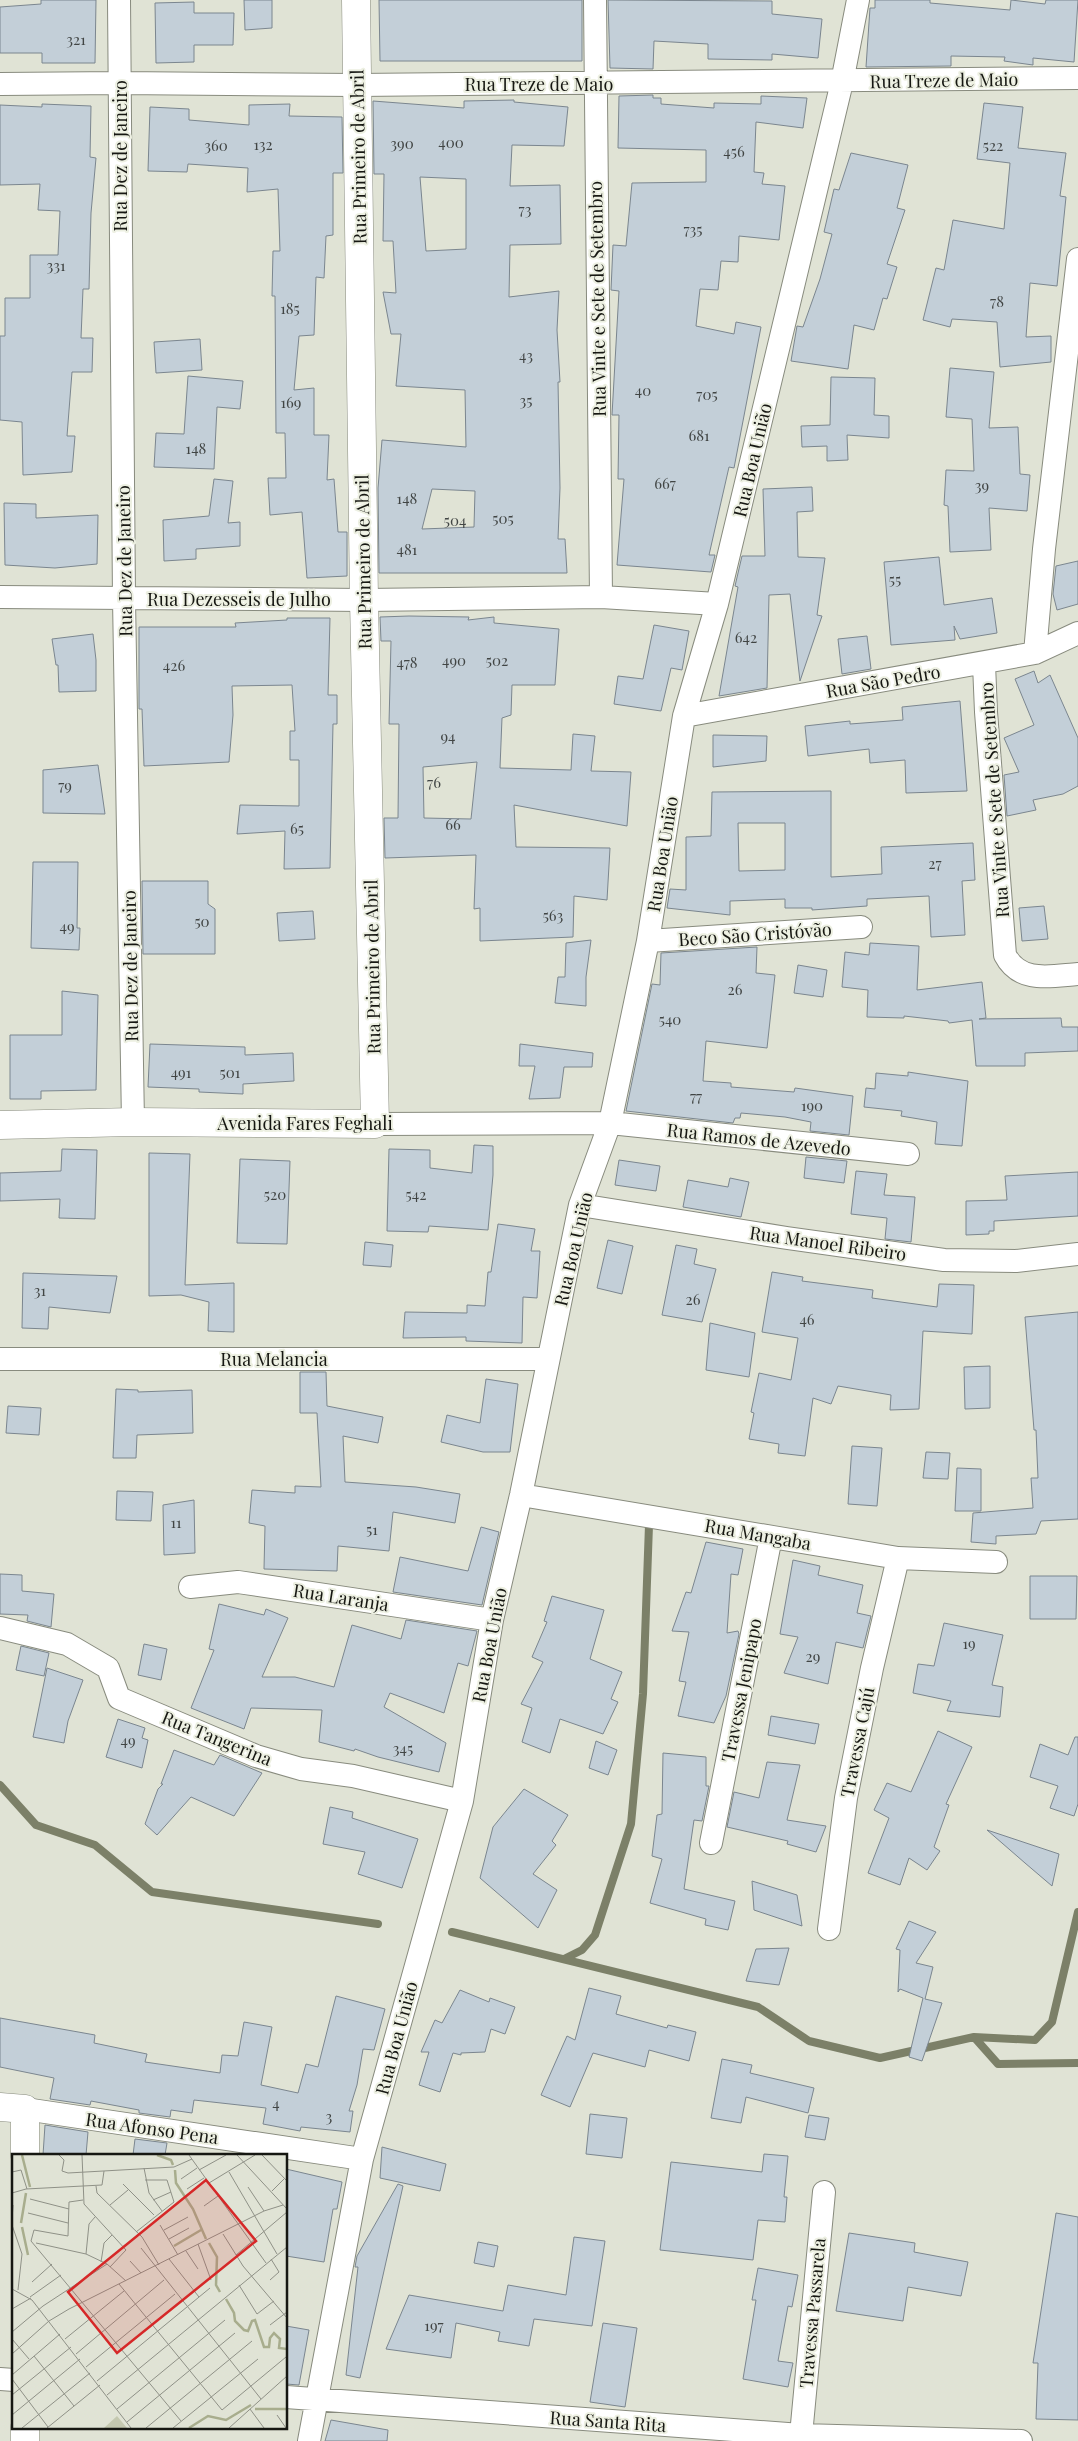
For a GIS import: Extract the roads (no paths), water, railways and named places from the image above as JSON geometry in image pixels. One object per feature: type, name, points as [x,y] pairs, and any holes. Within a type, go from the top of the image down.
[{"type":"street","name":"Rua Dez de Janeiro","points":[[119,0],[124,599],[133,1122]]},
{"type":"street","name":"Rua Primeiro de Abril","points":[[356,0],[364,600],[375,1124]]},
{"type":"street","name":"Rua Vinte e Sete de Setembro","points":[[596,0],[595,83],[601,598]]},
{"type":"street","name":"Rua Boa União","points":[[310,2441],[362,2159],[462,1801],[492,1620],[521,1494],[580,1205],[610,1123],[648,941],[684,716],[717,604],[842,82],[858,0]]},
{"type":"street","name":"Rua Treze de Maio","points":[[0,84],[357,85],[842,82],[1078,78]]},
{"type":"street","points":[[1035,653],[1044,549],[1078,259]]},
{"type":"street","name":"Rua Dezesseis de Julho","points":[[0,598],[364,600],[601,598],[717,604]]},
{"type":"street","name":"Rua São Pedro","points":[[684,716],[984,664],[1035,653],[1078,633]]},
{"type":"street","name":"Rua Vinte e Sete de Setembro","points":[[984,664],[1005,955],[1009,963],[1020,973],[1034,977],[1078,974]]},
{"type":"street","name":"Beco São Cristóvão","points":[[648,941],[861,927]]},
{"type":"street","name":"Avenida Fares Feghali","points":[[0,1125],[133,1122],[610,1123]]},
{"type":"street","name":"Rua Ramos de Azevedo","points":[[610,1123],[908,1154]]},
{"type":"street","name":"Rua Manoel Ribeiro","points":[[580,1205],[787,1238],[944,1260],[1016,1261],[1078,1254]]},
{"type":"street","name":"Rua Melancia","points":[[0,1359],[548,1359]]},
{"type":"street","name":"Rua Mangaba","points":[[521,1494],[898,1558],[996,1562]]},
{"type":"street","name":"Travessa Jenipapo","points":[[711,1844],[771,1537]]},
{"type":"street","name":"Travessa Cajú","points":[[830,1929],[846,1798],[872,1668],[898,1558]]},
{"type":"street","name":"Rua Laranja","points":[[190,1587],[238,1582],[492,1620]]},
{"type":"street","name":"Rua Tangerina","points":[[0,1628],[67,1644],[108,1668],[119,1698],[256,1756],[301,1769],[353,1776],[462,1801]]},
{"type":"street","points":[[12,2108],[25,2154]]},
{"type":"street","name":"Rua Afonso Pena","points":[[12,2108],[362,2159]]},
{"type":"street","name":"Travessa Passarela","points":[[801,2435],[824,2192]]},
{"type":"street","name":"Rua Santa Rita","points":[[288,2397],[801,2435],[1020,2441]]},
{"type":"street","points":[[25,2428],[25,2441]]},
{"type":"waterway","points":[[564,1959],[582,1950],[595,1935],[631,1824],[643,1694],[649,1525]]},
{"type":"waterway","points":[[0,1785],[36,1825],[95,1845],[152,1892],[378,1924]]},
{"type":"waterway","points":[[974,2037],[1035,2040],[1052,2022],[1078,1912]]},
{"type":"waterway","points":[[452,1932],[758,2007],[809,2041],[880,2058],[974,2037],[998,2064],[1078,2063]]}]
